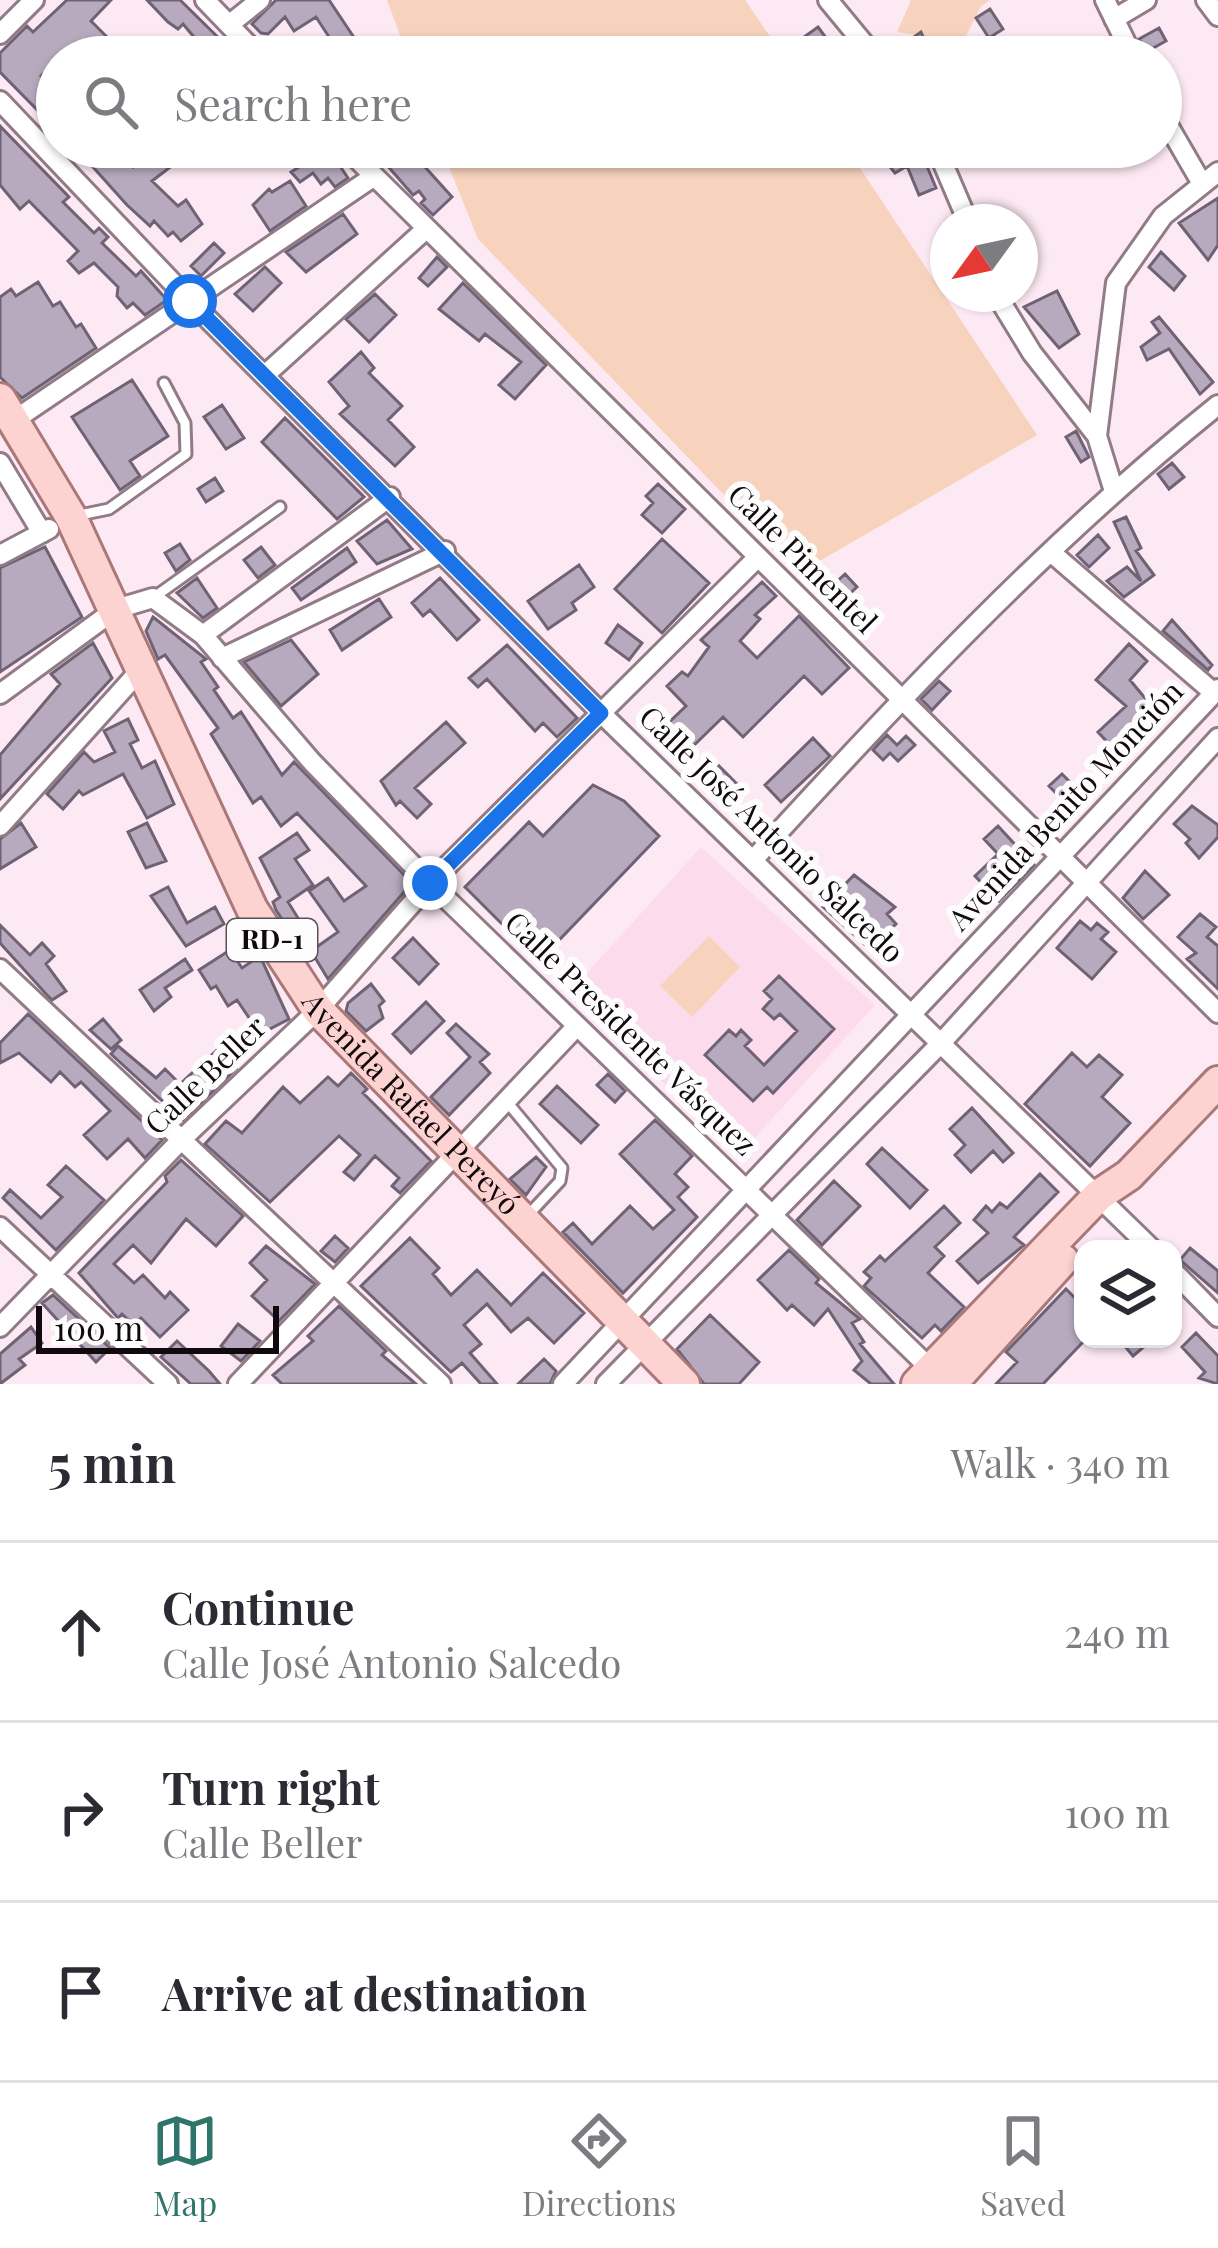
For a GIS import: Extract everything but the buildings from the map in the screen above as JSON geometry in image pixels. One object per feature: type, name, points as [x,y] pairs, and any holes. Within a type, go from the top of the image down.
[{"type":"main road","name":"Avenida Rafael Pereyó","points":[[7,410],[71,517],[252,909],[318,1010],[521,1223],[684,1384]]},
{"type":"main road","points":[[936,1380],[1218,1082]]},
{"type":"street","points":[[0,34],[34,0]]},
{"type":"street","points":[[205,0],[240,36]]},
{"type":"street","points":[[230,25],[260,0]]},
{"type":"street","points":[[827,0],[857,36]]},
{"type":"street","points":[[1105,0],[1122,36]]},
{"type":"street","points":[[1114,19],[1146,0]]},
{"type":"street","points":[[1205,0],[1218,16]]},
{"type":"street","name":"Calle José Antonio Salcedo","points":[[0,100],[36,138]]},
{"type":"street","points":[[1097,436],[1116,283],[1163,216],[1210,177],[1182,140]]},
{"type":"street","name":"Calle José Antonio Salcedo","points":[[64,168],[190,301],[445,551],[601,713],[1143,1240]]},
{"type":"street","name":"Calle Pimentel","points":[[365,168],[1218,1013]]},
{"type":"street","points":[[945,168],[960,204]]},
{"type":"street","points":[[7,410],[190,301],[373,176]]},
{"type":"street","points":[[265,375],[426,229]]},
{"type":"street","points":[[1007,312],[1032,353],[1097,436],[1113,488]]},
{"type":"street","points":[[753,860],[901,698],[1053,554],[1113,488],[1218,405]]},
{"type":"street","points":[[0,463],[42,533]]},
{"type":"street","points":[[203,635],[390,496]]},
{"type":"street","points":[[0,555],[71,517]]},
{"type":"street","points":[[222,658],[445,551]]},
{"type":"street","points":[[1053,554],[1216,691]]},
{"type":"street","name":"Calle Beller","points":[[0,1327],[182,1139],[318,1010],[430,883],[756,559]]},
{"type":"street","points":[[0,694],[116,609],[153,598]]},
{"type":"street","name":"Calle Presidente Vásquez","points":[[153,598],[203,635],[312,762],[430,883],[749,1190],[936,1380]]},
{"type":"street","points":[[0,826],[143,667]]},
{"type":"street","name":"Avenida Benito Monción","points":[[606,1384],[630,1333],[749,1190],[1216,691]]},
{"type":"street","name":"Avenida Benito Monción","points":[[563,1384],[772,1214],[942,1042],[1218,738]]},
{"type":"street","points":[[0,969],[441,1384]]},
{"type":"street","points":[[238,1384],[338,1284],[577,1027]]},
{"type":"street","points":[[0,1227],[168,1384]]},
{"type":"street","points":[[1182,1280],[1218,1317]]},
{"type":"lane","points":[[71,517],[109,508],[186,454],[184,423],[164,383]]},
{"type":"lane","points":[[153,598],[280,507]]},
{"type":"lane","points":[[507,1102],[562,1168],[560,1181],[521,1223]]},
{"type":"shaded area","points":[[387,0],[745,0],[770,36],[400,36]]},
{"type":"shaded area","points":[[911,0],[990,0],[981,6],[966,36],[897,32]]},
{"type":"shaded area","points":[[449,168],[860,168],[930,274],[930,312],[955,312],[1037,435],[799,573],[478,239]]},
{"type":"shaded area","points":[[701,847],[875,1005],[741,1153],[567,995]]},
{"type":"shaded area","points":[[709,936],[740,967],[692,1017],[660,986]]},
{"type":"route","points":[[190,301],[445,551],[601,713],[430,883]]}]
